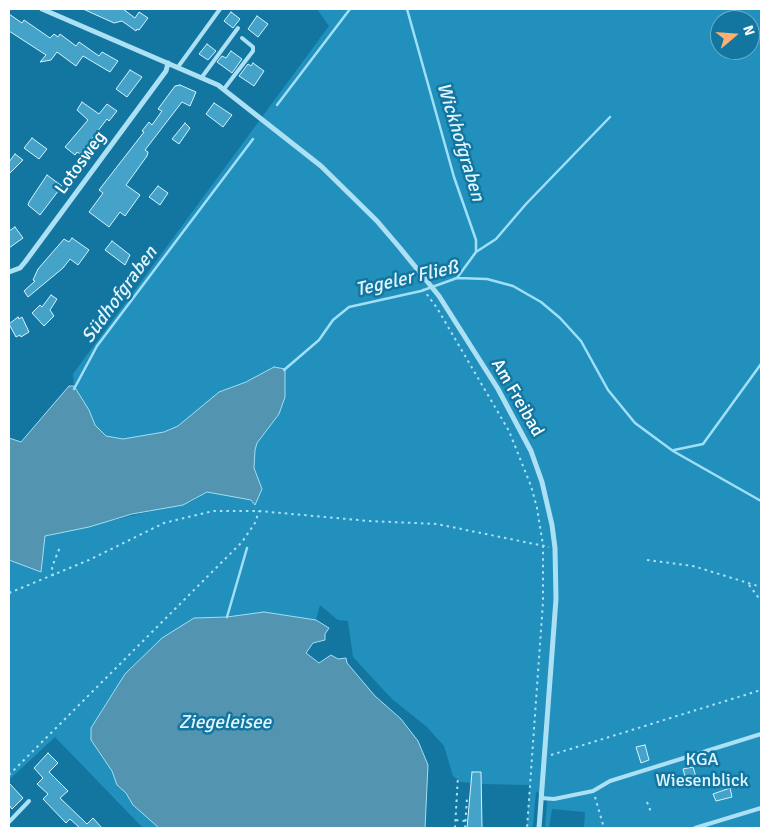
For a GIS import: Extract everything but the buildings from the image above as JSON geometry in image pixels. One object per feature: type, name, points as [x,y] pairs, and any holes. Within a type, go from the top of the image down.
[{"type":"street","name":"Am Freibad","points":[[42,9],[218,85],[321,166],[377,221],[439,296],[498,389],[531,452],[552,525],[555,548],[556,600],[539,828]]},
{"type":"street","name":"Lotosweg","points":[[9,272],[20,268],[166,71],[168,63]]},
{"type":"lane","points":[[178,67],[220,9]]},
{"type":"lane","points":[[202,77],[238,28]]},
{"type":"lane","points":[[224,89],[253,51],[253,46],[242,38]]},
{"type":"lane","points":[[541,798],[554,799],[593,791],[610,781],[761,734]]},
{"type":"lane","points":[[9,822],[29,801]]},
{"type":"lane","points":[[695,828],[761,808]]},
{"type":"path","points":[[422,287],[498,410],[512,438],[531,486],[543,545],[543,602],[527,828]]},
{"type":"path","points":[[9,593],[53,576],[164,523],[213,510],[258,511],[369,521],[437,524],[543,545]]},
{"type":"path","points":[[9,775],[242,542],[255,523],[258,511]]},
{"type":"path","points":[[53,576],[52,567],[60,547]]},
{"type":"path","points":[[647,560],[693,566],[761,588]]},
{"type":"path","points":[[748,584],[761,601]]},
{"type":"path","points":[[544,757],[761,690]]},
{"type":"path","points":[[455,828],[458,776]]},
{"type":"path","points":[[593,791],[604,828]]},
{"type":"path","points":[[465,828],[467,798]]},
{"type":"path","points":[[648,802],[651,812],[653,812]]},
{"type":"path","points":[[455,820],[466,820]]},
{"type":"green space","name":"KGA Wiesenblick","points":[[317,9],[761,9],[761,828],[584,828],[585,812],[552,809],[549,828],[545,828],[547,801],[536,791],[533,826],[527,828],[530,785],[481,784],[481,772],[472,772],[472,783],[461,782],[453,776],[444,746],[427,727],[392,699],[353,657],[348,621],[338,620],[320,605],[316,620],[264,612],[227,617],[194,618],[162,638],[125,674],[91,728],[91,740],[112,771],[117,785],[126,793],[133,805],[159,828],[143,828],[55,737],[9,780],[9,560],[41,572],[45,536],[191,502],[207,492],[251,500],[255,505],[262,489],[254,468],[255,450],[257,443],[279,414],[285,397],[246,382],[219,392],[178,426],[164,432],[123,439],[106,436],[95,425],[89,410],[74,386],[73,374],[329,26]]},
{"type":"water","points":[[274,367],[285,369],[285,397],[279,414],[257,443],[255,450],[254,468],[262,489],[255,505],[251,500],[207,492],[183,505],[132,514],[89,527],[45,536],[41,572],[9,560],[9,438],[21,442],[69,386],[74,386],[89,410],[95,425],[106,436],[123,439],[164,432],[178,426],[219,392],[246,382]]},
{"type":"water","name":"Ziegeleisee","points":[[264,612],[316,620],[329,628],[325,634],[325,640],[313,643],[306,653],[319,663],[331,655],[338,659],[346,658],[347,663],[375,696],[401,719],[418,741],[428,765],[425,828],[159,828],[133,805],[126,793],[117,785],[112,771],[91,740],[91,728],[125,674],[162,638],[194,618],[227,617]]},
{"type":"waterway","name":"Südhofgraben","points":[[277,105],[350,9]]},
{"type":"waterway","name":"Wickhofgraben","points":[[407,9],[454,177],[476,240],[476,252],[457,278]]},
{"type":"waterway","points":[[476,252],[496,239],[526,204],[610,117]]},
{"type":"waterway","name":"Südhofgraben","points":[[74,389],[97,346],[253,139]]},
{"type":"waterway","name":"Tegeler Fließ","points":[[284,370],[319,340],[333,320],[349,307],[421,291],[457,278],[487,279],[513,286],[541,302],[560,318],[581,341],[608,390],[635,423],[673,451],[761,501]]},
{"type":"waterway","points":[[674,450],[703,444],[761,364]]},
{"type":"waterway","points":[[227,617],[247,548]]}]
